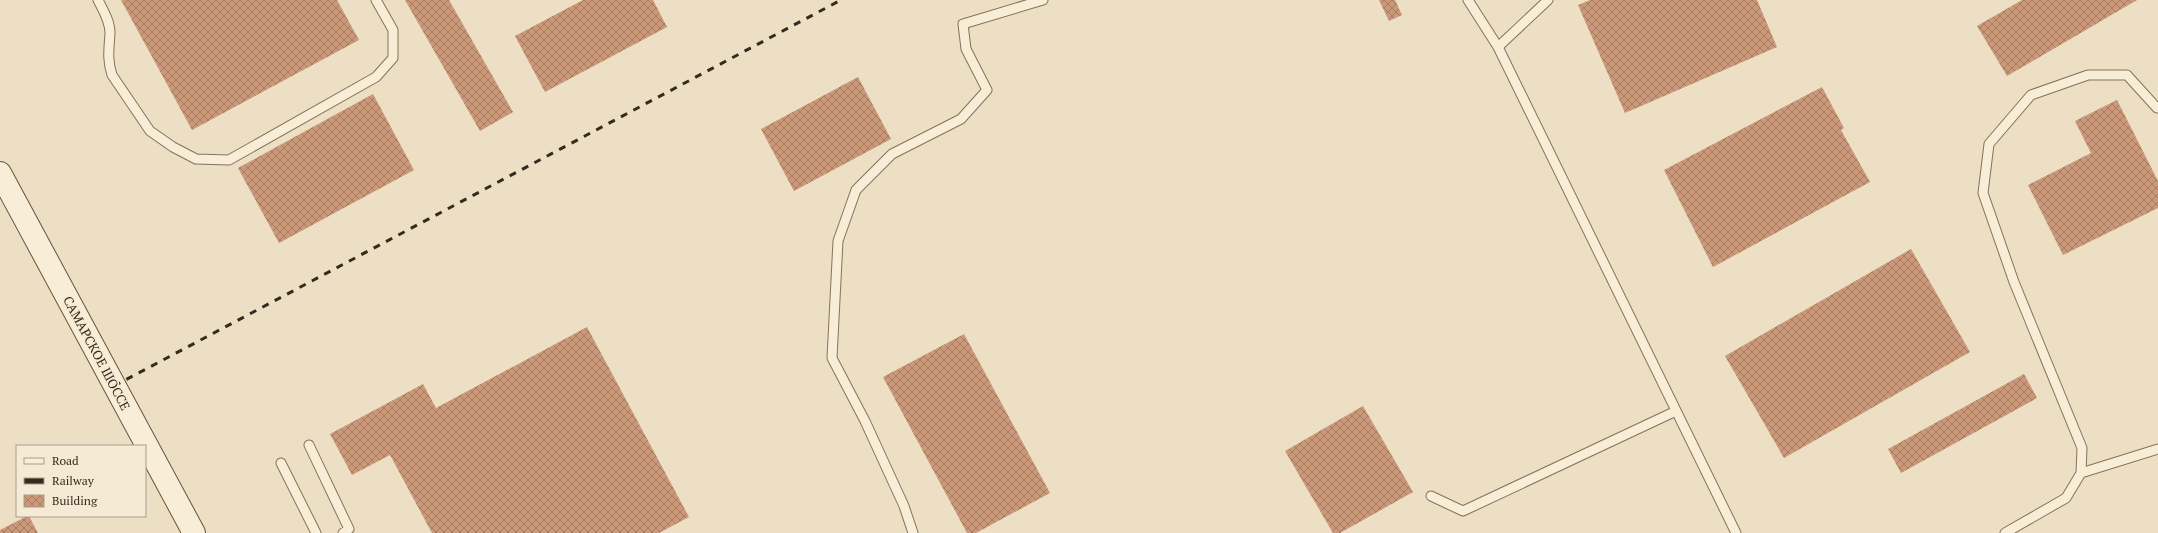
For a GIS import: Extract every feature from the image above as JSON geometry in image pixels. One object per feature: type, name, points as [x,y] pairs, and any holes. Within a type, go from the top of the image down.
[{"type":"street","name":"САМАРСКОЕ ШОССЕ","points":[[0,173],[194,533]]},
{"type":"lane","points":[[98,0],[109,26],[108,64],[112,75],[150,131],[173,147],[196,159],[229,160],[376,77],[389,63],[393,58],[393,30],[376,0]]},
{"type":"lane","points":[[913,533],[904,506],[865,421],[832,358],[838,241],[856,190],[892,154],[961,119],[987,90],[966,49],[963,24],[1043,0]]},
{"type":"lane","points":[[1468,0],[1498,47],[1736,533]]},
{"type":"lane","points":[[1498,47],[1548,0]]},
{"type":"lane","points":[[2005,533],[2066,498],[2081,473],[2082,448],[2014,282],[1983,193],[1990,144],[2031,95],[2088,75],[2127,75],[2157,108]]},
{"type":"lane","points":[[1431,496],[1463,511],[1676,411]]},
{"type":"lane","points":[[309,445],[349,529],[343,533]]},
{"type":"lane","points":[[2081,473],[2158,448]]},
{"type":"lane","points":[[281,463],[316,533]]},
{"type":"building","points":[[121,0],[337,0],[359,40],[192,130]]},
{"type":"building","points":[[405,0],[449,0],[513,112],[480,131]]},
{"type":"building","points":[[583,0],[653,0],[667,27],[545,92],[515,36]]},
{"type":"building","points":[[1379,0],[1395,0],[1402,15],[1389,21]]},
{"type":"building","points":[[1590,0],[1757,0],[1777,47],[1625,113],[1578,5]]},
{"type":"building","points":[[2022,0],[2137,0],[2007,76],[1977,26]]},
{"type":"building","points":[[858,77],[891,139],[794,191],[761,129]]},
{"type":"building","points":[[1822,87],[1844,128],[1841,130],[1870,182],[1713,267],[1664,170]]},
{"type":"building","points":[[373,94],[414,170],[279,243],[238,168]]},
{"type":"building","points":[[2117,100],[2158,181],[2158,208],[2063,255],[2028,185],[2091,153],[2075,121]]},
{"type":"building","points":[[1911,249],[1970,352],[1784,458],[1725,356]]},
{"type":"building","points":[[587,327],[689,517],[659,533],[432,533],[390,455],[352,475],[330,434],[423,384],[436,408]]},
{"type":"building","points":[[964,334],[1050,493],[976,533],[967,533],[883,377]]},
{"type":"building","points":[[2024,374],[2037,398],[1901,473],[1888,449]]},
{"type":"building","points":[[1363,406],[1413,492],[1340,533],[1333,533],[1285,451]]},
{"type":"building","points":[[25,517],[30,517],[38,533],[0,533],[0,530]]},
{"type":"railway","points":[[114,386],[841,0]]}]
